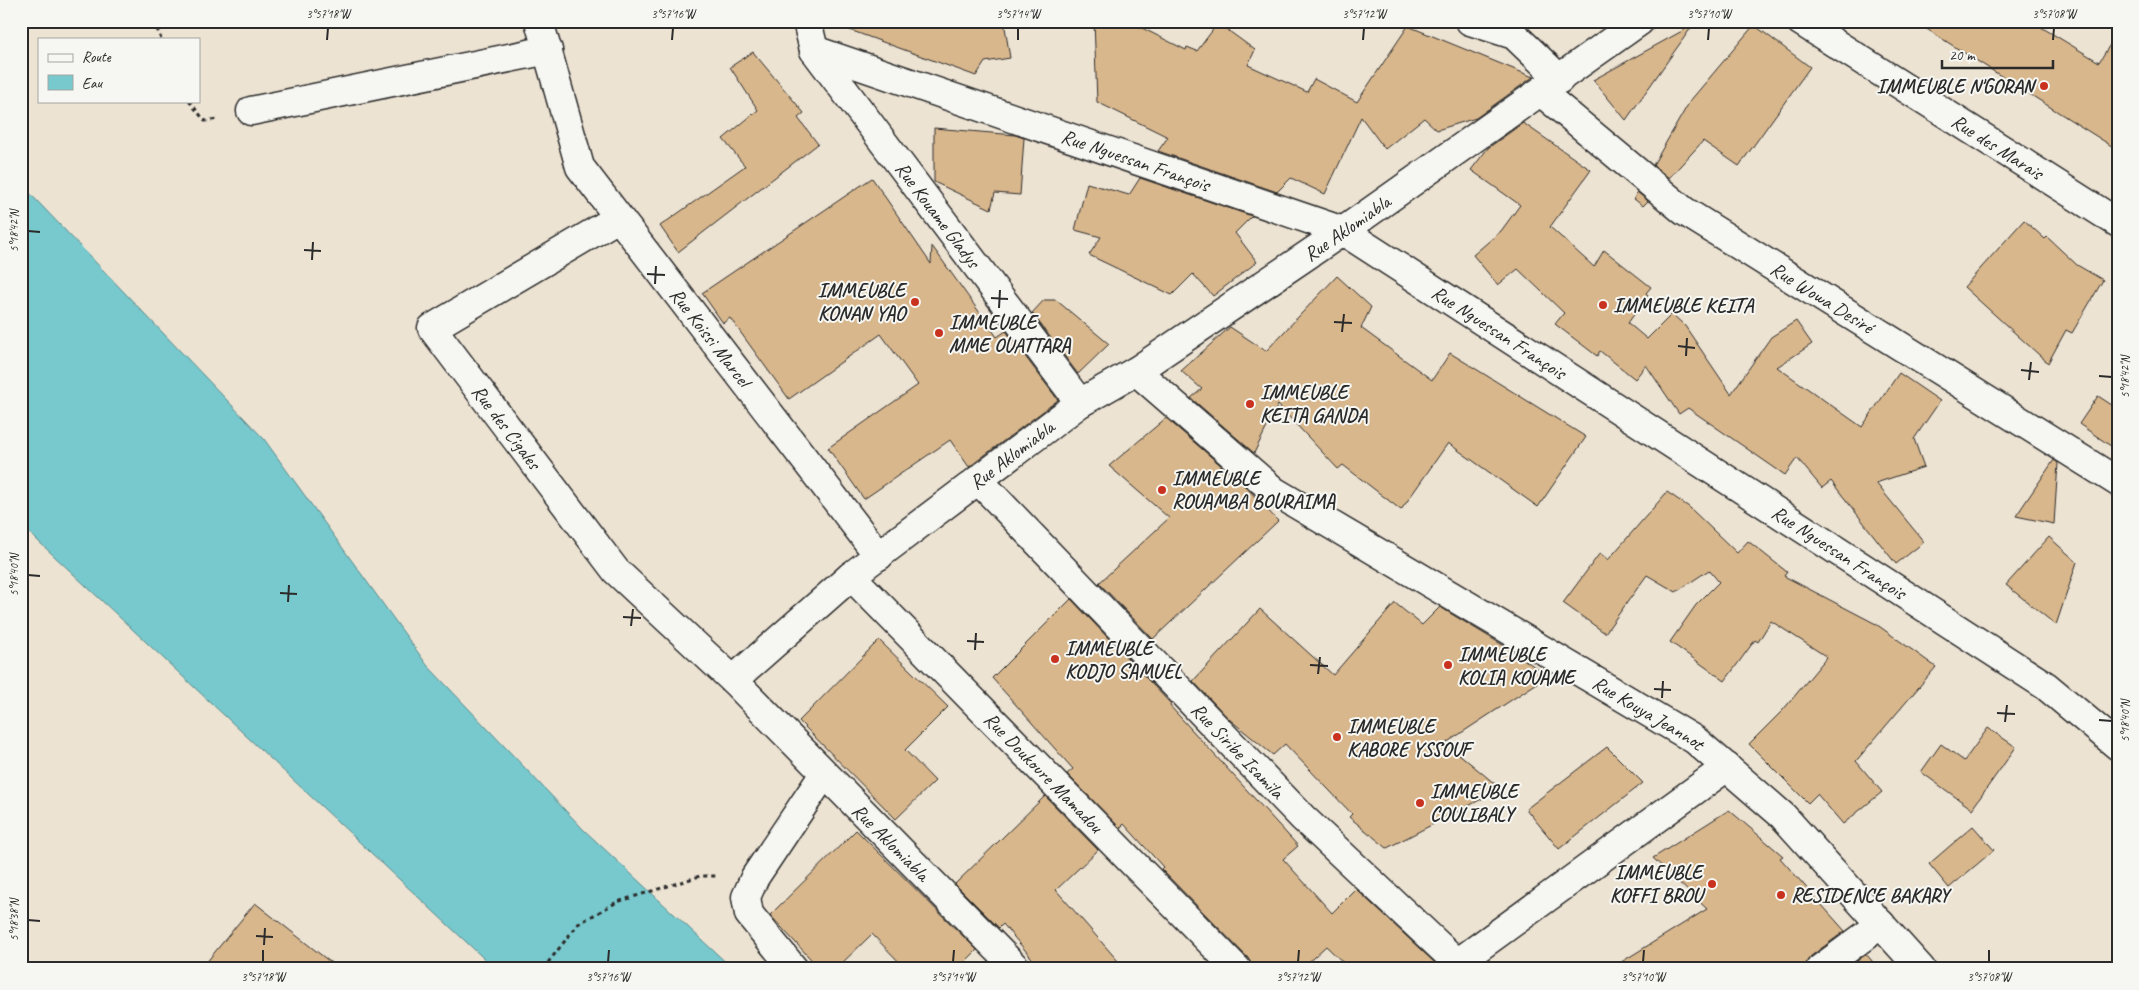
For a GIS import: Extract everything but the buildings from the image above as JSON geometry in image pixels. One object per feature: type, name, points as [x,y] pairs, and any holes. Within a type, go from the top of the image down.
[{"type":"street","name":"Rue Koissi Marcel","points":[[539,21],[580,167],[879,556]]},
{"type":"street","name":"Rue Kouame Gladys","points":[[808,21],[814,50],[1080,403]]},
{"type":"street","name":"Rue Wowa Desiré","points":[[1470,21],[1514,35],[1550,86],[1684,211],[2118,482]]},
{"type":"street","name":"Rue Aklomiabla","points":[[1017,969],[733,680],[851,576],[1080,403],[1136,371],[1343,231],[1640,21]]},
{"type":"street","name":"Rue des Marais","points":[[1800,21],[2118,223]]},
{"type":"street","points":[[251,111],[548,50]]},
{"type":"street","name":"Rue Nguessan François","points":[[814,50],[1343,231],[2046,686],[2118,746]]},
{"type":"street","name":"Rue des Cigales","points":[[618,218],[432,328],[616,571],[733,680]]},
{"type":"street","name":"Rue Kouya Jeannot","points":[[1136,371],[1274,491],[1696,740],[1783,816],[1921,969]]},
{"type":"street","name":"Rue Siribe Isamïla","points":[[978,480],[1303,818],[1457,966]]},
{"type":"street","name":"Rue Doukoure Mamadou","points":[[851,576],[1237,969]]},
{"type":"street","points":[[1457,966],[1726,767]]},
{"type":"street","points":[[794,969],[749,914],[746,896],[755,877],[824,774]]},
{"type":"street","points":[[1820,969],[1881,924]]},
{"type":"path","points":[[154,21],[161,38]]},
{"type":"path","points":[[543,969],[578,924],[617,902],[700,876],[755,877]]},
{"type":"water","points":[[21,184],[264,439],[427,665],[584,830],[733,969],[495,969],[21,525]]},
{"type":"place","name":"IMMEUBLE N'GORAN","points":[[2044,86]]},
{"type":"place","name":"IMMEUBLE KONAN YAO","points":[[915,302]]},
{"type":"place","name":"IMMEUBLE KEITA","points":[[1603,305]]},
{"type":"place","name":"IMMEUBLE MME OUATTARA","points":[[939,333]]},
{"type":"place","name":"IMMEUBLE KEITA GANDA","points":[[1250,404]]},
{"type":"place","name":"IMMEUBLE ROUAMBA BOURAIMA","points":[[1162,490]]},
{"type":"place","name":"IMMEUBLE KODJO SAMUEL","points":[[1055,659]]},
{"type":"place","name":"IMMEUBLE KOLIA KOUAME","points":[[1448,665]]},
{"type":"place","name":"IMMEUBLE KABORE YSSOUF","points":[[1337,737]]},
{"type":"place","name":"IMMEUBLE COULIBALY","points":[[1420,803]]},
{"type":"place","name":"IMMEUBLE KOFFI BROU","points":[[1712,884]]},
{"type":"place","name":"RESIDENCE BAKARY","points":[[1781,895]]}]
